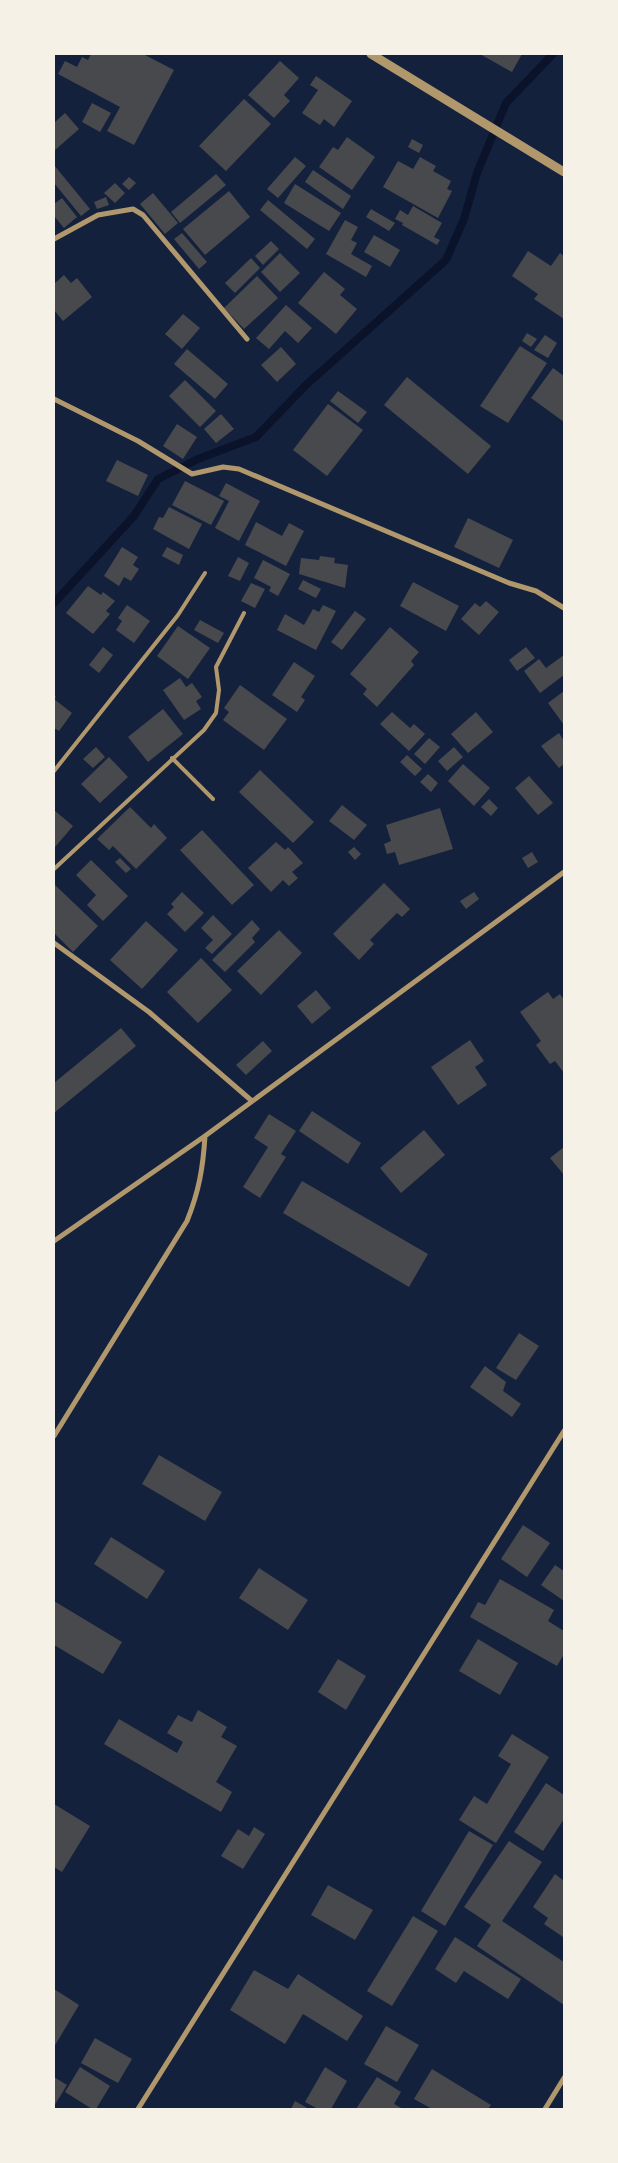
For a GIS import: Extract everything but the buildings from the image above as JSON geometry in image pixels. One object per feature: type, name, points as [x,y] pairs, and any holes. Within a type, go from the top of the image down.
[{"type":"street","points":[[371,54],[564,172]]},
{"type":"street","points":[[54,239],[98,215],[133,208],[143,215],[248,339]]},
{"type":"street","points":[[54,398],[138,441],[192,474],[223,467],[239,469],[509,583],[536,591],[564,608]]},
{"type":"street","points":[[54,1241],[252,1102],[564,872]]},
{"type":"street","points":[[54,943],[149,1012],[252,1102]]},
{"type":"street","points":[[54,1436],[188,1221],[200,1186],[205,1136]]},
{"type":"street","points":[[138,2109],[564,1431]]},
{"type":"street","points":[[544,2109],[564,2078]]},
{"type":"lane","points":[[54,771],[178,615],[205,573]]},
{"type":"lane","points":[[54,869],[204,730],[216,713],[219,690],[216,667],[244,613]]},
{"type":"lane","points":[[172,758],[213,799]]},
{"type":"waterway","points":[[54,603],[134,516],[158,479],[198,459],[256,437],[306,385],[446,260],[464,219],[477,173],[506,103],[553,54]]}]
